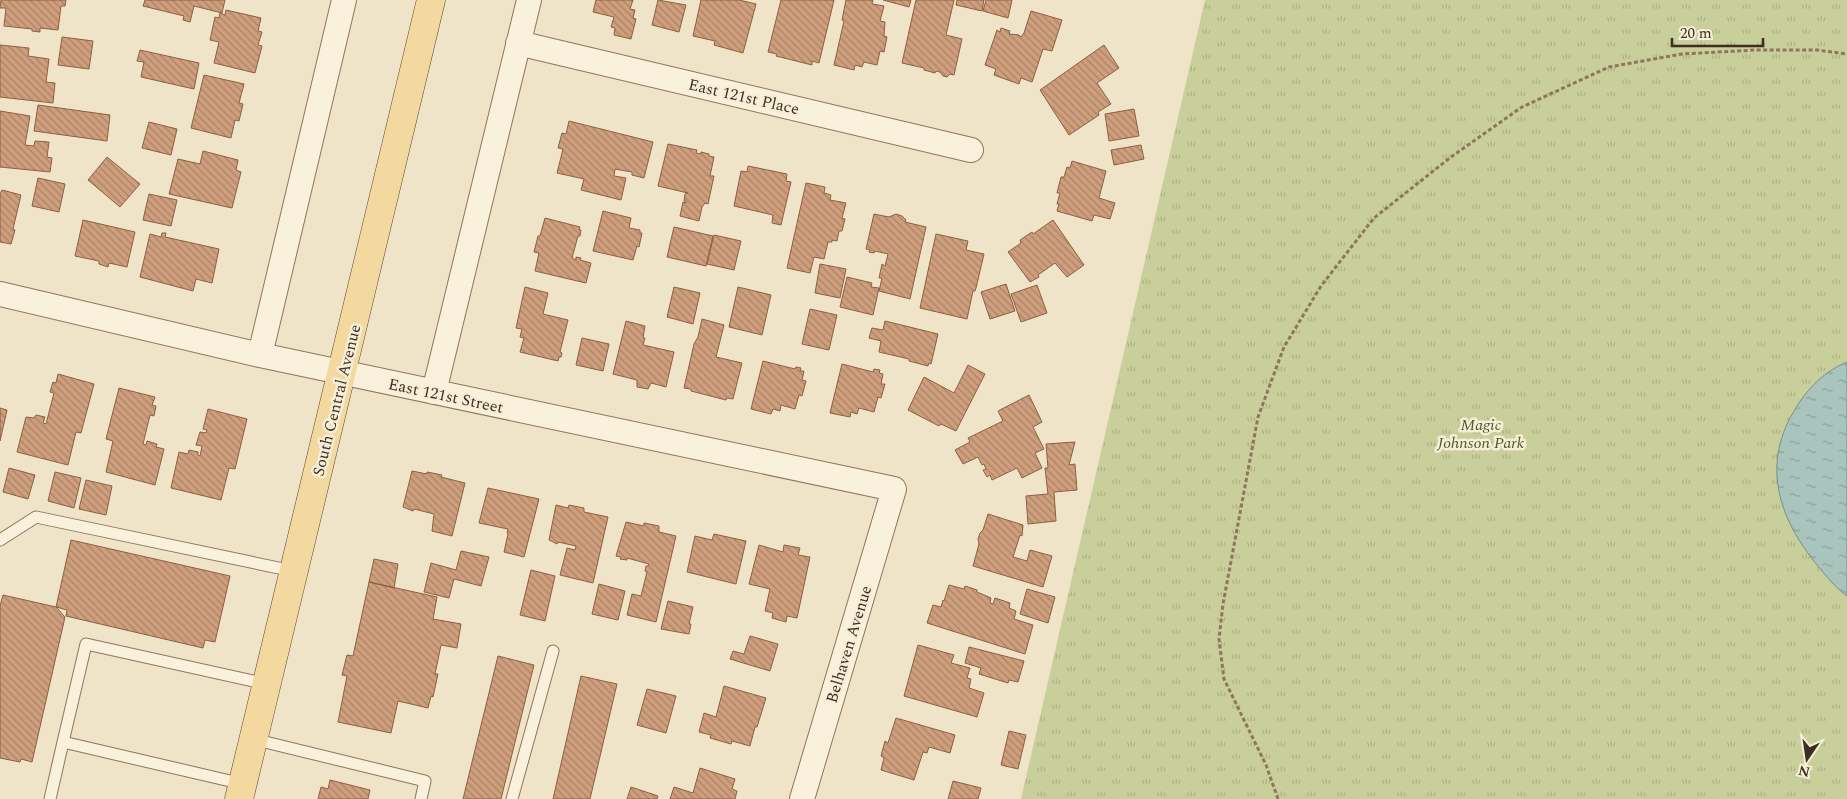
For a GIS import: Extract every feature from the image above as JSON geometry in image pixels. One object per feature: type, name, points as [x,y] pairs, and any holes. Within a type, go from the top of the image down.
[{"type":"main road","name":"South Central Avenue","points":[[241,791],[431,0]]},
{"type":"street","points":[[260,355],[344,0]]},
{"type":"street","points":[[434,392],[528,0]]},
{"type":"street","name":"East 121st Place","points":[[518,43],[971,150]]},
{"type":"street","name":"East 121st Street","points":[[0,294],[342,373],[894,489]]},
{"type":"street","name":"Belhaven Avenue","points":[[802,799],[894,489]]},
{"type":"lane","points":[[0,550],[2,538],[36,517],[294,572]]},
{"type":"lane","points":[[50,799],[86,644],[267,684]]},
{"type":"lane","points":[[512,799],[553,651]]},
{"type":"lane","points":[[253,739],[425,780],[421,799]]},
{"type":"lane","points":[[64,742],[241,791]]},
{"type":"path","points":[[1278,799],[1266,765],[1224,679],[1219,639],[1223,604],[1258,417],[1284,347],[1320,286],[1374,218],[1450,158],[1522,107],[1609,67],[1682,54],[1756,50],[1817,50],[1847,54]]},
{"type":"green space","name":"Magic Johnson Park","points":[[1205,0],[1847,0],[1847,799],[1021,799]]},
{"type":"water","points":[[1847,362],[1847,596],[1835,586],[1818,566],[1804,548],[1793,529],[1784,509],[1777,469],[1779,448],[1786,427],[1797,406],[1818,380]]},
{"type":"building","points":[[1,0],[66,0],[65,6],[61,6],[58,30],[40,28],[40,32],[32,31],[32,29],[4,26],[6,8],[0,8]]},
{"type":"building","points":[[145,0],[225,0],[222,13],[194,6],[190,22],[183,20],[184,16],[143,6]]},
{"type":"building","points":[[596,0],[633,0],[630,9],[635,10],[633,18],[636,19],[631,39],[614,35],[615,28],[611,27],[614,17],[593,12]]},
{"type":"building","points":[[658,0],[686,5],[679,32],[652,25]]},
{"type":"building","points":[[701,0],[739,0],[756,4],[743,53],[714,45],[715,41],[693,36]]},
{"type":"building","points":[[781,0],[834,0],[819,63],[812,61],[812,65],[776,56],[777,54],[768,52]]},
{"type":"building","points":[[846,0],[873,0],[872,4],[884,6],[880,21],[885,22],[884,36],[887,37],[884,52],[880,51],[877,65],[864,62],[862,67],[855,65],[854,70],[834,65],[844,21],[842,20]]},
{"type":"building","points":[[883,0],[911,0],[909,7]]},
{"type":"building","points":[[916,0],[954,0],[946,35],[962,39],[954,75],[950,74],[947,77],[943,76],[940,72],[936,71],[935,73],[924,70],[924,68],[902,63]]},
{"type":"building","points":[[957,0],[984,0],[982,11],[956,5]]},
{"type":"building","points":[[986,0],[1012,0],[1008,18],[983,11]]},
{"type":"building","points":[[226,10],[261,18],[258,31],[262,32],[258,45],[262,46],[255,73],[214,63],[219,42],[210,40],[215,17],[219,18],[220,13],[225,15]]},
{"type":"building","points":[[1031,11],[1062,20],[1052,51],[1043,49],[1032,82],[1021,78],[1019,84],[994,75],[996,69],[985,65],[997,30],[1000,32],[1001,28],[1010,31],[1009,34],[1021,37]]},
{"type":"building","points":[[62,37],[93,41],[89,69],[58,65]]},
{"type":"building","points":[[0,45],[29,48],[28,56],[49,59],[46,82],[55,83],[53,103],[0,97]]},
{"type":"building","points":[[1104,45],[1119,68],[1097,83],[1111,104],[1098,112],[1099,115],[1069,135],[1040,90]]},
{"type":"building","points":[[140,50],[199,63],[194,89],[141,77],[144,62],[137,61]]},
{"type":"building","points":[[204,75],[244,84],[239,103],[243,104],[239,121],[235,120],[231,138],[191,128]]},
{"type":"building","points":[[38,105],[110,115],[107,141],[34,131]]},
{"type":"building","points":[[1134,109],[1139,136],[1109,141],[1105,114]]},
{"type":"building","points":[[0,111],[30,116],[25,145],[34,146],[35,141],[49,142],[47,157],[52,158],[50,172],[0,167]]},
{"type":"building","points":[[569,121],[653,142],[644,178],[632,175],[632,172],[615,169],[614,176],[626,178],[621,200],[581,190],[584,179],[557,173],[563,149],[558,148],[562,133],[566,134]]},
{"type":"building","points":[[149,122],[177,129],[171,155],[142,148]]},
{"type":"building","points":[[668,144],[697,150],[696,153],[701,154],[701,152],[714,157],[710,176],[714,176],[708,204],[705,203],[702,207],[699,221],[680,216],[683,202],[686,203],[684,201],[685,194],[688,193],[658,186]]},
{"type":"building","points":[[1141,145],[1144,159],[1114,165],[1111,150]]},
{"type":"building","points":[[203,151],[238,160],[236,170],[241,172],[232,208],[169,194],[178,159],[200,164]]},
{"type":"building","points":[[107,157],[140,184],[120,207],[88,180]]},
{"type":"building","points":[[1072,161],[1106,171],[1099,198],[1115,203],[1110,219],[1094,215],[1092,221],[1057,211],[1060,193],[1057,193],[1061,177],[1064,177],[1067,167],[1070,168]]},
{"type":"building","points":[[748,166],[787,174],[786,181],[791,182],[781,225],[772,223],[773,215],[734,206],[741,171],[747,172]]},
{"type":"building","points":[[38,178],[65,184],[59,212],[32,206]]},
{"type":"building","points":[[806,183],[825,187],[824,193],[831,195],[830,200],[846,203],[842,218],[845,219],[842,231],[839,231],[837,241],[832,240],[832,242],[828,242],[824,259],[814,257],[810,273],[787,268]]},
{"type":"building","points":[[2,190],[21,195],[11,244],[0,242],[0,194]]},
{"type":"building","points":[[149,194],[177,200],[171,226],[143,220]]},
{"type":"building","points":[[603,211],[631,218],[629,228],[640,230],[640,233],[642,233],[639,247],[637,246],[633,260],[593,251]]},
{"type":"building","points":[[874,214],[889,217],[896,214],[902,216],[906,220],[905,222],[926,227],[910,299],[879,291],[882,278],[879,278],[882,264],[885,266],[888,254],[875,251],[874,253],[869,252],[870,250],[866,249]]},
{"type":"building","points":[[545,218],[580,227],[580,236],[578,236],[572,258],[576,260],[576,257],[581,258],[580,260],[591,263],[586,283],[535,271],[539,253],[534,252]]},
{"type":"building","points":[[83,220],[135,232],[127,267],[109,263],[108,267],[99,264],[99,261],[75,256]]},
{"type":"building","points":[[1053,220],[1084,265],[1067,277],[1055,263],[1030,282],[1008,252],[1021,243],[1020,240],[1032,232],[1033,234]]},
{"type":"building","points":[[674,227],[713,236],[706,266],[667,257]]},
{"type":"building","points":[[162,233],[166,233],[165,237],[219,249],[212,283],[196,279],[193,291],[140,277],[150,234],[161,237]]},
{"type":"building","points":[[936,234],[968,241],[966,250],[984,254],[967,319],[920,308]]},
{"type":"building","points":[[714,235],[741,241],[734,270],[707,264]]},
{"type":"building","points":[[820,264],[846,269],[840,298],[815,293]]},
{"type":"building","points":[[847,277],[872,283],[871,287],[879,288],[873,315],[840,307]]},
{"type":"building","points":[[1006,284],[1015,311],[990,319],[981,292]]},
{"type":"building","points":[[1037,285],[1047,313],[1021,322],[1011,294]]},
{"type":"building","points":[[525,287],[548,293],[543,314],[568,320],[560,352],[562,353],[558,361],[520,352],[524,338],[520,337],[522,329],[516,328]]},
{"type":"building","points":[[674,287],[700,293],[693,324],[667,317]]},
{"type":"building","points":[[738,287],[771,295],[762,335],[729,327]]},
{"type":"building","points":[[810,309],[837,315],[829,350],[802,344]]},
{"type":"building","points":[[702,319],[724,325],[716,357],[742,363],[733,399],[727,398],[726,400],[684,388]]},
{"type":"building","points":[[626,321],[645,326],[643,345],[674,352],[666,387],[651,383],[648,389],[637,387],[637,380],[613,374]]},
{"type":"building","points":[[885,321],[938,334],[931,364],[929,363],[928,366],[909,361],[909,359],[879,352],[881,341],[869,338],[872,328],[883,330]]},
{"type":"building","points":[[582,338],[609,344],[603,371],[576,365]]},
{"type":"building","points":[[763,361],[795,369],[796,367],[801,368],[800,371],[804,371],[802,380],[806,381],[802,396],[799,395],[795,409],[781,405],[780,411],[773,409],[771,414],[751,409]]},
{"type":"building","points":[[842,364],[873,372],[874,369],[880,370],[879,373],[883,374],[881,384],[885,384],[881,398],[878,397],[874,412],[859,408],[857,414],[851,412],[850,417],[830,413]]},
{"type":"building","points":[[968,365],[985,374],[956,431],[941,424],[939,426],[908,410],[924,377],[954,393]]},
{"type":"building","points":[[58,374],[94,384],[81,433],[76,432],[68,465],[17,452],[26,417],[34,418],[36,415],[45,417],[43,423],[46,424],[54,393],[50,392],[53,382],[56,383]]},
{"type":"building","points":[[119,388],[155,397],[152,405],[156,406],[154,416],[150,415],[143,444],[146,445],[147,441],[157,444],[156,447],[164,449],[155,485],[106,472],[113,441],[106,439]]},
{"type":"building","points":[[1029,395],[1042,422],[1033,427],[1044,449],[1035,453],[1042,468],[1022,478],[1017,468],[992,480],[990,475],[987,477],[983,470],[986,469],[984,464],[982,465],[978,457],[963,464],[955,450],[970,442],[968,438],[1003,421],[998,411]]},
{"type":"building","points":[[0,408],[7,410],[0,441]]},
{"type":"building","points":[[208,409],[247,419],[235,469],[229,468],[221,500],[171,488],[179,452],[188,454],[189,450],[198,452],[200,456],[202,446],[196,445],[200,432],[206,433],[207,430],[203,429]]},
{"type":"building","points":[[1075,442],[1069,465],[1075,464],[1077,490],[1054,492],[1056,521],[1028,524],[1026,496],[1048,494],[1045,468],[1048,468],[1046,444]]},
{"type":"building","points":[[9,468],[35,475],[28,499],[3,492]]},
{"type":"building","points":[[412,471],[442,475],[441,477],[465,483],[452,536],[432,531],[434,514],[414,509],[413,511],[403,507]]},
{"type":"building","points":[[55,472],[81,478],[74,508],[48,501]]},
{"type":"building","points":[[86,480],[112,486],[106,515],[79,509]]},
{"type":"building","points":[[488,488],[539,499],[524,557],[504,552],[508,529],[479,523]]},
{"type":"building","points":[[556,505],[568,508],[569,505],[584,508],[584,512],[608,517],[593,583],[560,575],[567,548],[575,550],[576,546],[558,542],[557,544],[549,540]]},
{"type":"building","points":[[988,514],[1023,525],[1022,536],[1020,535],[1013,557],[1027,561],[1030,550],[1052,556],[1043,587],[973,566],[979,544],[978,539]]},
{"type":"building","points":[[626,522],[644,526],[644,523],[659,526],[659,532],[676,536],[656,622],[627,615],[632,594],[641,596],[647,572],[645,571],[646,566],[649,564],[627,558],[627,560],[620,559],[621,557],[616,556]]},
{"type":"building","points":[[714,534],[746,541],[736,584],[687,572],[695,536],[712,540]]},
{"type":"building","points":[[71,540],[230,576],[215,642],[205,640],[203,648],[66,616],[67,610],[56,607]]},
{"type":"building","points":[[759,545],[783,552],[784,545],[800,548],[798,555],[810,557],[797,618],[787,616],[786,622],[772,618],[773,613],[765,611],[770,589],[749,584]]},
{"type":"building","points":[[461,551],[489,557],[481,586],[454,579],[449,598],[424,592],[431,563],[456,570]]},
{"type":"building","points":[[374,559],[398,564],[394,588],[369,582]]},
{"type":"building","points":[[531,570],[555,576],[545,621],[520,615]]},
{"type":"building","points":[[369,582],[437,597],[433,619],[461,624],[457,648],[441,645],[435,674],[438,674],[433,697],[431,696],[428,708],[398,701],[391,733],[338,722],[347,676],[342,675],[347,655],[353,656]]},
{"type":"building","points":[[599,584],[625,591],[618,620],[592,614]]},
{"type":"building","points":[[949,585],[964,589],[965,586],[977,590],[977,592],[991,598],[990,603],[993,604],[995,598],[1010,603],[1009,608],[1016,611],[1014,619],[1033,625],[1025,654],[927,623],[933,605],[941,607]]},
{"type":"building","points":[[1027,589],[1055,597],[1048,623],[1020,614]]},
{"type":"building","points":[[3,595],[56,607],[65,617],[32,762],[21,759],[20,762],[0,758],[0,606]]},
{"type":"building","points":[[668,601],[693,607],[689,634],[661,629]]},
{"type":"building","points":[[750,636],[778,644],[770,671],[730,659],[733,651],[744,654]]},
{"type":"building","points":[[918,645],[954,655],[951,663],[970,668],[967,678],[971,679],[969,688],[984,693],[977,717],[904,696]]},
{"type":"building","points":[[969,647],[1024,661],[1018,682],[1009,680],[1008,683],[979,674],[981,668],[965,663]]},
{"type":"building","points":[[498,656],[534,665],[501,799],[463,799]]},
{"type":"building","points":[[581,676],[617,684],[590,799],[553,799]]},
{"type":"building","points":[[724,686],[766,698],[750,746],[732,741],[731,744],[710,738],[711,735],[699,732],[704,713],[716,717]]},
{"type":"building","points":[[647,689],[676,696],[666,733],[637,725]]},
{"type":"building","points":[[896,718],[955,735],[950,753],[929,747],[927,753],[923,752],[914,780],[881,770],[884,758],[881,756],[885,741],[888,743]]},
{"type":"building","points":[[1009,731],[1026,735],[1018,769],[1001,765]]},
{"type":"building","points":[[700,768],[735,779],[732,789],[737,791],[735,799],[670,799],[674,787],[693,793]]},
{"type":"building","points":[[330,780],[370,790],[368,799],[318,799],[321,787],[328,789]]},
{"type":"building","points":[[953,781],[981,788],[978,799],[948,799]]},
{"type":"building","points":[[631,787],[658,796],[657,799],[627,799]]}]
